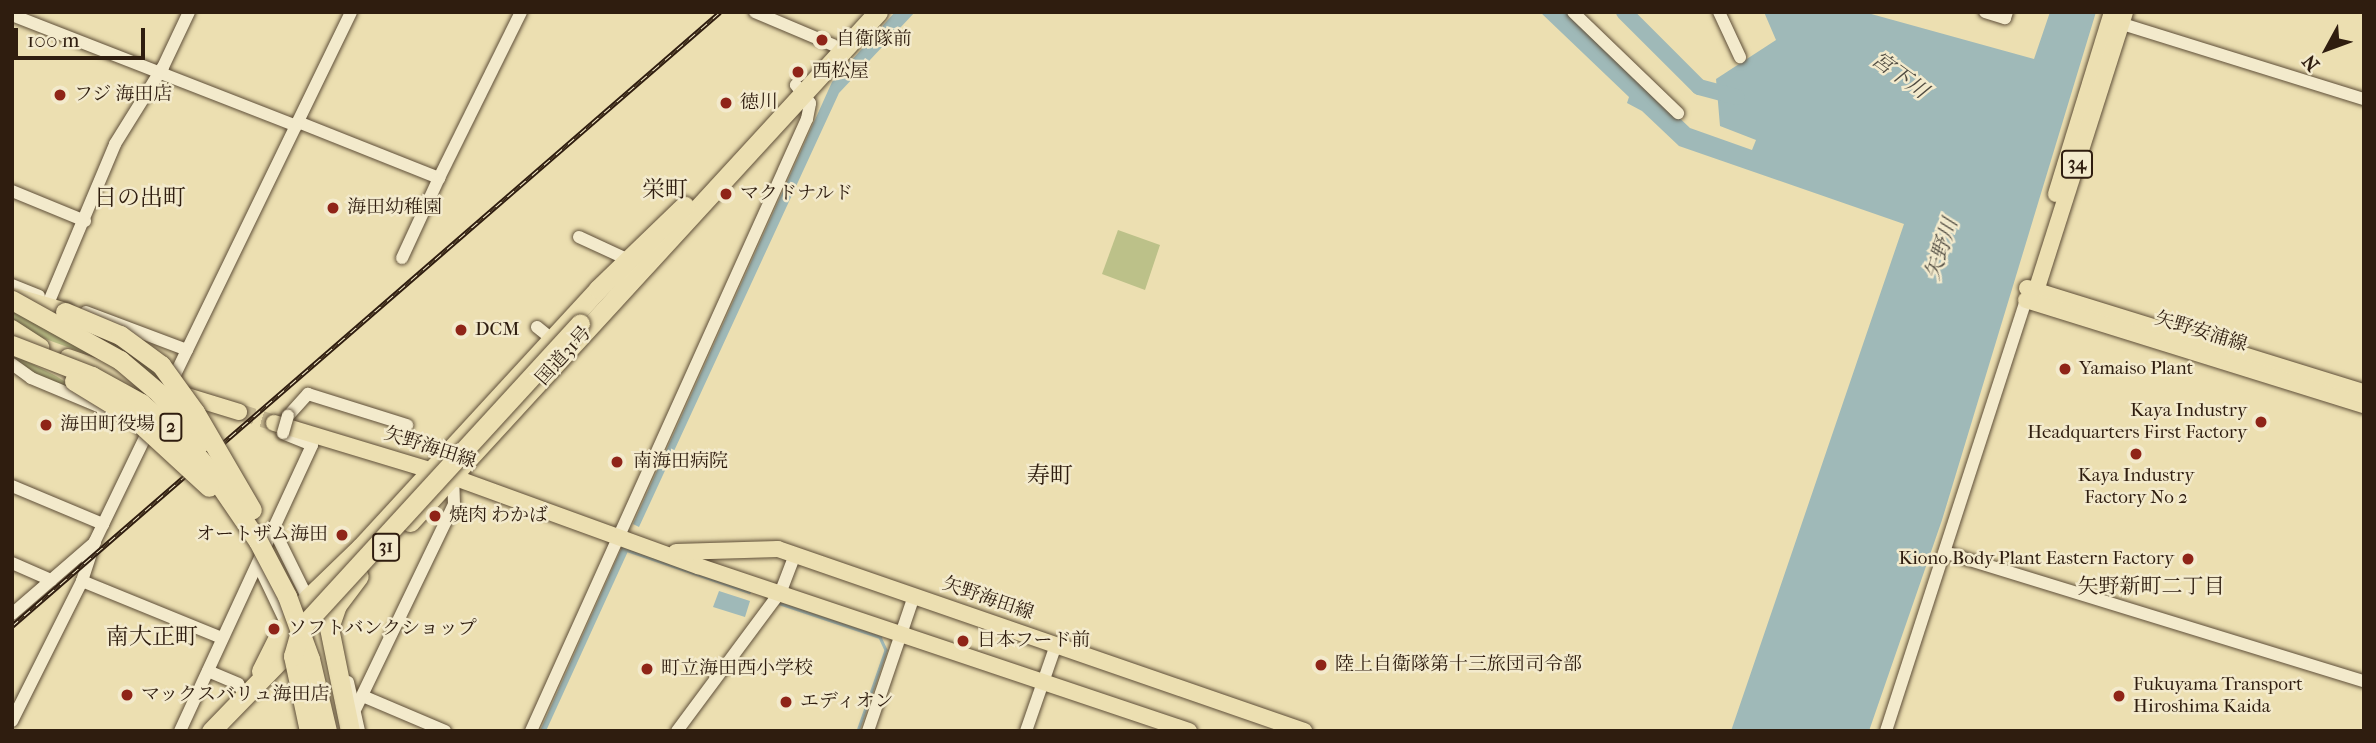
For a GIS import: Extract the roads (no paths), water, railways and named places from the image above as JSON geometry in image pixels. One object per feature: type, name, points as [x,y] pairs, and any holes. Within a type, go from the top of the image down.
[{"type":"highway","name":"国道31号","points":[[245,695],[287,623],[431,470],[544,333],[635,264],[783,115],[833,45],[863,12]]},
{"type":"highway","name":"国道31号","points":[[211,731],[453,477],[687,203],[878,12]]},
{"type":"highway","points":[[308,731],[293,656],[306,622],[635,264]]},
{"type":"highway","points":[[12,298],[65,312],[120,335],[161,365],[195,412],[266,525]]},
{"type":"highway","name":"2","points":[[12,298],[103,347],[145,380],[199,438],[266,525],[312,632],[340,731]]},
{"type":"highway","points":[[12,347],[44,357],[116,405],[155,436],[216,494],[276,573]]},
{"type":"highway","name":"2","points":[[12,347],[108,384],[164,420],[217,480],[276,573],[310,659],[327,731]]},
{"type":"highway","points":[[351,731],[351,706],[329,641],[334,611],[361,572]]},
{"type":"main road","name":"34","points":[[2030,293],[2117,17]]},
{"type":"main road","name":"矢野安浦線","points":[[2030,293],[2364,392]]},
{"type":"main road","name":"矢野安浦線","points":[[2030,293],[2364,405]]},
{"type":"main road","points":[[12,328],[44,357]]},
{"type":"main road","points":[[12,338],[44,357],[239,412]]},
{"type":"main road","name":"矢野海田線","points":[[281,424],[453,477],[1189,731]]},
{"type":"main road","name":"矢野海田線","points":[[652,547],[694,553],[762,547],[795,555],[1304,731]]},
{"type":"street","points":[[50,299],[116,144],[189,12]]},
{"type":"street","points":[[12,721],[82,581],[103,524],[351,12]]},
{"type":"street","points":[[402,258],[521,12]]},
{"type":"street","points":[[755,12],[833,45]]},
{"type":"street","points":[[1573,12],[1678,113]]},
{"type":"street","points":[[1719,12],[1740,57]]},
{"type":"street","points":[[1984,12],[2005,19],[2007,12]]},
{"type":"street","points":[[12,15],[439,178]]},
{"type":"street","points":[[2117,17],[2364,99]]},
{"type":"street","points":[[531,731],[625,537],[803,130],[810,107],[800,89]]},
{"type":"street","points":[[783,115],[794,117],[803,130]]},
{"type":"street","points":[[12,191],[85,221]]},
{"type":"street","points":[[579,237],[635,264]]},
{"type":"street","points":[[12,285],[187,350]]},
{"type":"street","points":[[1886,731],[1947,553],[2030,293]]},
{"type":"street","points":[[12,363],[31,378],[150,427]]},
{"type":"street","points":[[180,731],[258,564],[266,525],[312,445],[281,424],[308,394],[407,425]]},
{"type":"street","points":[[359,731],[351,706],[365,697],[454,504],[453,477]]},
{"type":"street","points":[[12,486],[103,524]]},
{"type":"street","points":[[266,525],[329,641]]},
{"type":"street","points":[[12,614],[95,541]]},
{"type":"street","points":[[1947,553],[2364,681]]},
{"type":"street","points":[[677,731],[781,591],[795,555]]},
{"type":"street","points":[[12,563],[51,580]]},
{"type":"street","points":[[258,564],[287,623],[308,731]]},
{"type":"street","points":[[82,581],[222,638]]},
{"type":"street","points":[[868,731],[914,596]]},
{"type":"street","points":[[1026,731],[1056,645]]},
{"type":"street","points":[[208,671],[238,684],[245,695]]},
{"type":"street","points":[[267,672],[282,671],[298,683]]},
{"type":"street","points":[[365,697],[445,731]]},
{"type":"water","points":[[895,12],[915,12],[839,93],[639,527],[633,524],[832,82]]},
{"type":"water","name":"宮下川","points":[[1540,12],[1568,12],[1690,128],[1752,150],[1756,140],[1720,126],[1716,79],[1776,40],[1764,12],[1864,12],[2034,59],[2050,12],[2096,12],[1942,520],[1869,731],[1731,731],[1904,224],[1679,146],[1642,111],[1627,103],[1629,97]]},
{"type":"water","points":[[622,547],[629,549],[546,731],[540,731]]},
{"type":"water","points":[[719,591],[750,601],[745,617],[713,607]]},
{"type":"waterway","name":"矢野川","points":[[1624,12],[1699,87],[1737,97]]},
{"type":"waterway","points":[[627,550],[749,592]]},
{"type":"waterway","points":[[779,603],[880,637],[886,650],[858,731]]},
{"type":"tunnel","points":[[239,412],[274,423]]},
{"type":"railway","points":[[12,626],[720,12]]},
{"type":"place","name":"自衛隊前","points":[[822,40]]},
{"type":"place","name":"西松屋","points":[[798,72]]},
{"type":"place","name":"フジ 海田店","points":[[60,95]]},
{"type":"place","name":"徳川","points":[[726,103]]},
{"type":"place","name":"マクドナルド","points":[[726,194]]},
{"type":"place","name":"海田幼稚園","points":[[333,208]]},
{"type":"place","name":"DCM","points":[[461,330]]},
{"type":"place","name":"Yamaiso Plant","points":[[2065,369]]},
{"type":"place","name":"Kaya Industry Headquarters First Factory","points":[[2261,422]]},
{"type":"place","name":"海田町役場","points":[[46,425]]},
{"type":"place","name":"Kaya Industry Factory No 2","points":[[2136,454]]},
{"type":"place","name":"南海田病院","points":[[617,462]]},
{"type":"place","name":"焼肉 わかば","points":[[435,516]]},
{"type":"place","name":"オートザム海田","points":[[342,535]]},
{"type":"place","name":"Kiono Body Plant Eastern Factory","points":[[2188,559]]},
{"type":"place","name":"ソフトバンクショップ","points":[[274,629]]},
{"type":"place","name":"日本フード前","points":[[963,641]]},
{"type":"place","name":"陸上自衛隊第十三旅団司令部","points":[[1321,665]]},
{"type":"place","name":"町立海田西小学校","points":[[647,669]]},
{"type":"place","name":"マックスバリュ海田店","points":[[127,695]]},
{"type":"place","name":"Fukuyama Transport Hiroshima Kaida","points":[[2119,696]]},
{"type":"place","name":"エディオン","points":[[786,702]]},
{"type":"district","name":"栄町","points":[[665,190]]},
{"type":"district","name":"日の出町","points":[[140,198]]},
{"type":"district","name":"寿町","points":[[1050,476]]},
{"type":"district","name":"矢野新町二丁目","points":[[2151,586]]},
{"type":"district","name":"南大正町","points":[[152,637]]}]
